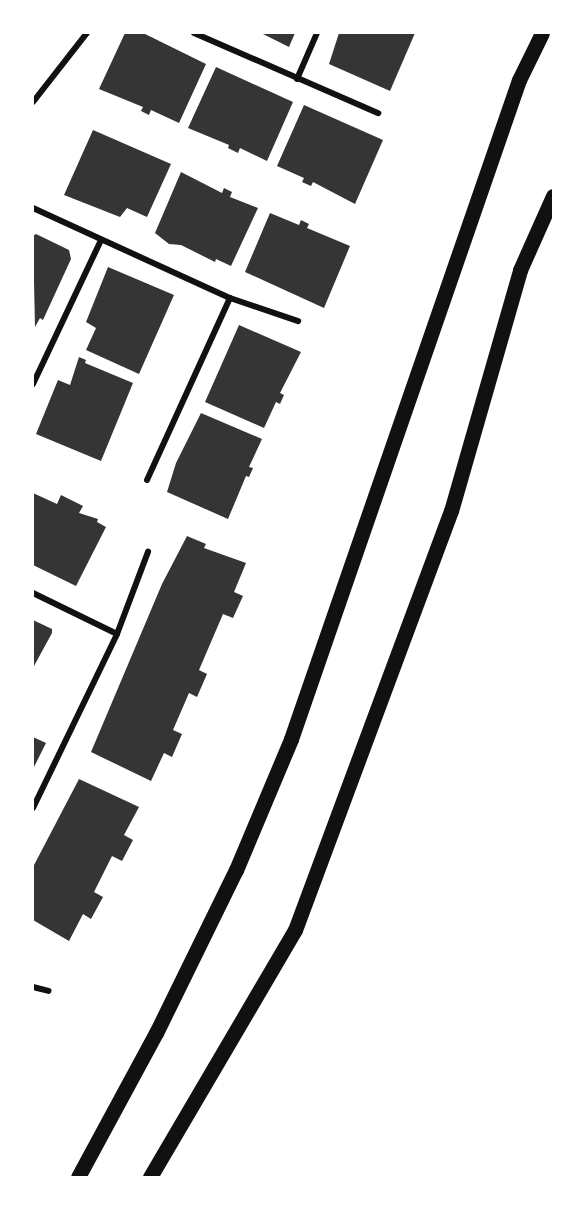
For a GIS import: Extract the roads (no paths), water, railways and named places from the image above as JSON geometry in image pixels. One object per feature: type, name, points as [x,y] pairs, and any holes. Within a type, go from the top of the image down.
[{"type":"main road","points":[[78,1177],[156,1033],[236,870],[291,739],[516,90],[542,33]]},
{"type":"main road","points":[[150,1177],[295,930],[451,511],[520,270],[553,196]]},
{"type":"street","points":[[33,102],[87,33]]},
{"type":"street","points":[[194,33],[378,113]]},
{"type":"street","points":[[297,79],[317,33]]},
{"type":"street","points":[[33,208],[230,298],[298,321]]},
{"type":"street","points":[[33,384],[101,240]]},
{"type":"street","points":[[147,480],[230,298]]},
{"type":"street","points":[[33,808],[117,634],[148,552]]},
{"type":"street","points":[[33,593],[117,634]]},
{"type":"street","points":[[33,987],[49,991]]}]
